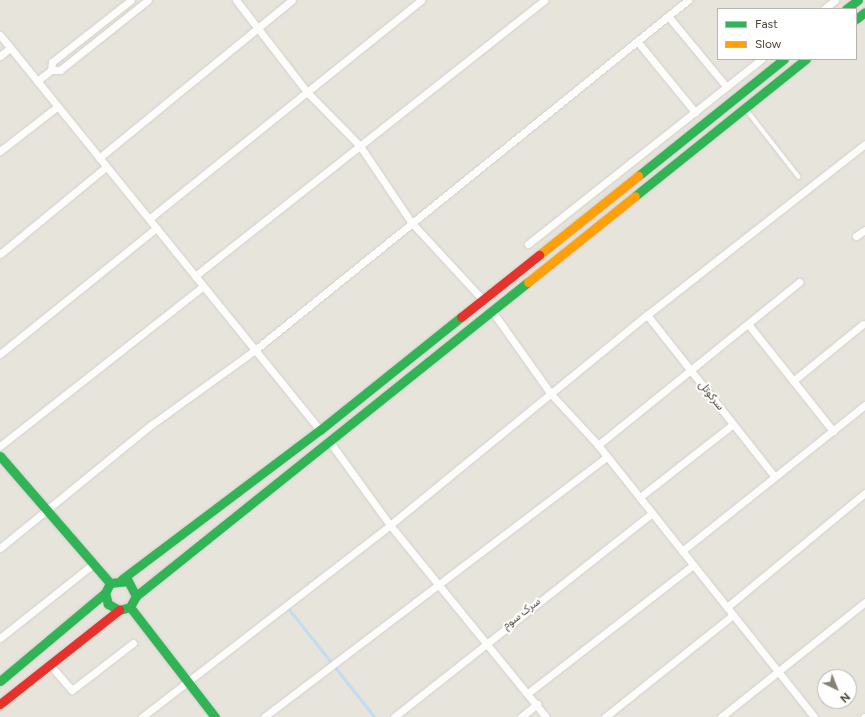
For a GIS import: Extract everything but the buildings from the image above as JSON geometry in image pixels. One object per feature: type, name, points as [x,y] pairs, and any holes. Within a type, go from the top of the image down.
[{"type":"main road","points":[[847,8],[858,0]]},
{"type":"main road","points":[[857,18],[865,12]]},
{"type":"main road","points":[[0,681],[105,593],[110,583],[122,579],[320,430],[536,258],[566,236],[783,60]]},
{"type":"main road","points":[[0,704],[119,610],[130,606],[136,596],[545,268],[574,247],[805,60]]},
{"type":"main road","points":[[566,236],[574,247]]},
{"type":"main road","points":[[536,258],[544,262],[545,268]]},
{"type":"main road","points":[[0,456],[45,511],[110,583]]},
{"type":"main road","points":[[122,579],[133,585],[136,596]]},
{"type":"main road","points":[[105,593],[108,604],[119,610]]},
{"type":"main road","points":[[130,606],[215,717]]},
{"type":"street","points":[[51,70],[52,62],[131,0]]},
{"type":"street","points":[[37,81],[51,70],[60,70],[148,0]]},
{"type":"street","points":[[236,0],[307,92],[360,146],[411,222],[483,300]]},
{"type":"street","points":[[99,158],[292,0]]},
{"type":"street","points":[[149,219],[421,0]]},
{"type":"street","points":[[195,276],[544,0]]},
{"type":"street","points":[[0,548],[151,425],[255,350],[411,222],[688,0]]},
{"type":"street","points":[[825,8],[836,0]]},
{"type":"street","points":[[668,16],[726,86]]},
{"type":"street","points":[[0,35],[320,430]]},
{"type":"street","points":[[637,41],[695,112]]},
{"type":"street","points":[[0,56],[10,48]]},
{"type":"street","points":[[528,244],[760,60]]},
{"type":"street","points":[[0,152],[58,106]]},
{"type":"street","points":[[142,717],[390,525],[647,315],[865,144]]},
{"type":"street","points":[[0,254],[106,167]]},
{"type":"street","points":[[0,354],[156,228]]},
{"type":"street","points":[[856,236],[865,230]]},
{"type":"street","points":[[598,444],[799,282]]},
{"type":"street","points":[[0,446],[203,286]]},
{"type":"street","points":[[492,311],[551,394],[598,444],[814,717]]},
{"type":"street","name":"سرکوتل","points":[[647,315],[775,477]]},
{"type":"street","points":[[748,324],[833,431]]},
{"type":"street","points":[[793,381],[863,324]]},
{"type":"street","points":[[682,551],[865,405]]},
{"type":"street","points":[[640,498],[733,424]]},
{"type":"street","points":[[329,441],[390,525],[439,583],[546,717]]},
{"type":"street","points":[[264,717],[607,457]]},
{"type":"street","points":[[727,607],[865,493]]},
{"type":"street","name":"سرک سوم","points":[[394,717],[485,642],[652,513]]},
{"type":"street","points":[[0,638],[93,564]]},
{"type":"street","points":[[528,693],[693,565]]},
{"type":"street","points":[[721,717],[865,602]]},
{"type":"street","points":[[605,717],[733,615]]},
{"type":"street","points":[[50,664],[72,690],[133,643]]},
{"type":"street","points":[[521,717],[537,704]]},
{"type":"lane","points":[[745,108],[799,177]]},
{"type":"shaded area","points":[[0,0],[865,0],[865,717],[0,717]]},
{"type":"waterway","points":[[289,609],[375,717]]},
{"type":"traffic: fast","points":[[847,8],[858,0]]},
{"type":"traffic: fast","points":[[857,18],[865,12]]},
{"type":"traffic: fast","points":[[638,176],[783,60]]},
{"type":"traffic: fast","points":[[635,196],[805,60]]},
{"type":"traffic: fast","points":[[136,596],[528,282]]},
{"type":"traffic: fast","points":[[122,579],[320,430],[461,317]]},
{"type":"traffic: fast","points":[[0,456],[110,583]]},
{"type":"traffic: fast","points":[[0,681],[105,593],[110,583],[128,581],[136,596],[130,607],[119,610],[108,604],[105,593]]},
{"type":"traffic: fast","points":[[130,607],[215,717]]},
{"type":"traffic: slow","points":[[539,255],[638,176]]},
{"type":"traffic: slow","points":[[528,282],[635,196]]},
{"type":"traffic: jam","points":[[461,317],[539,255]]},
{"type":"traffic: jam","points":[[0,704],[119,610]]}]
